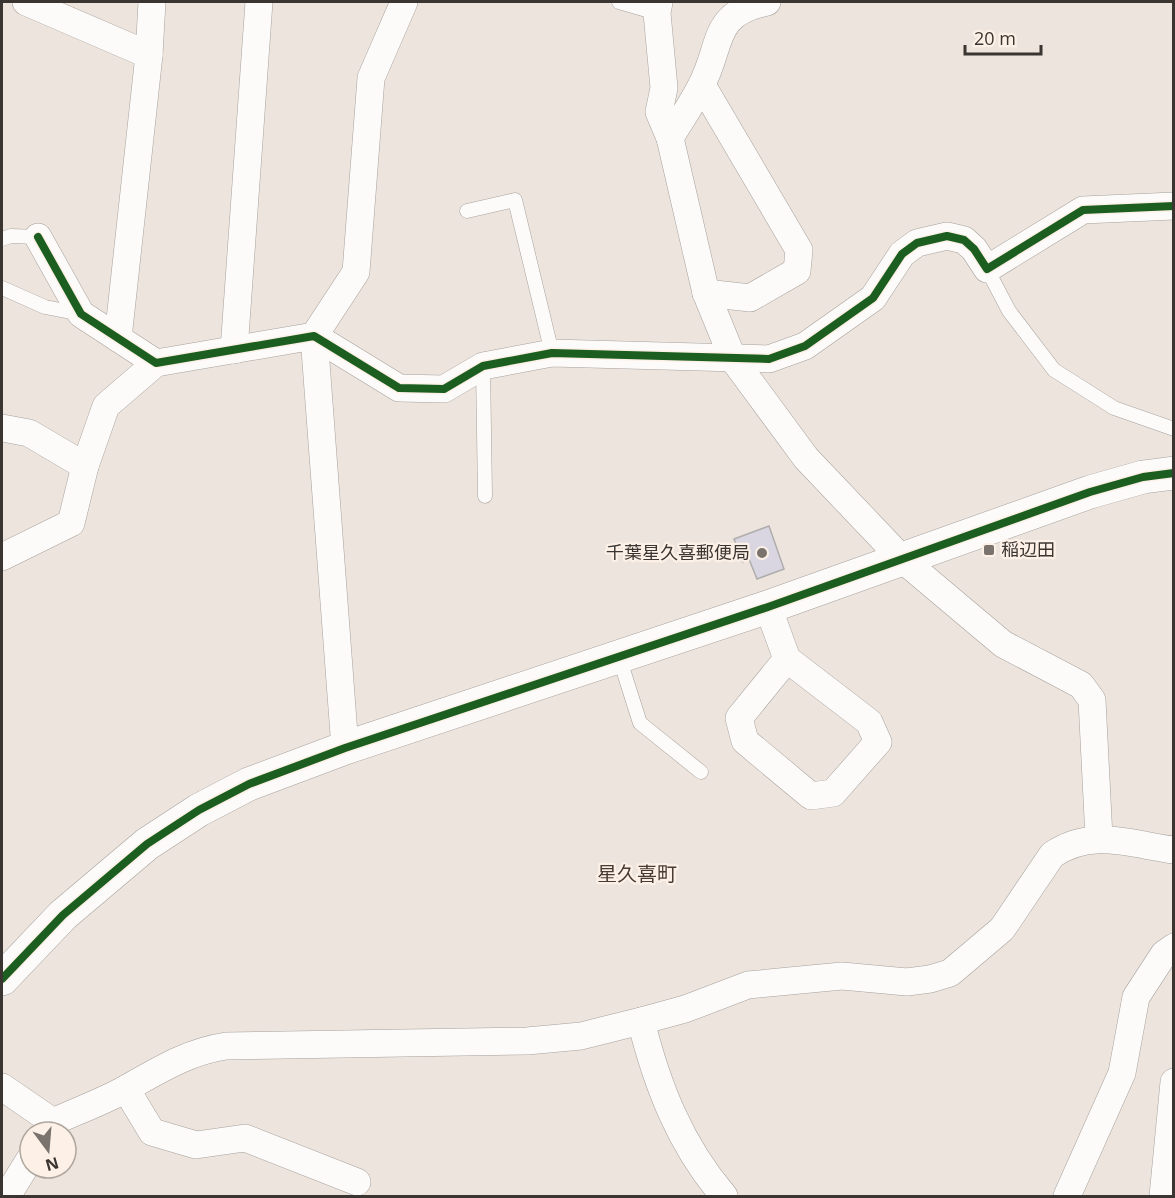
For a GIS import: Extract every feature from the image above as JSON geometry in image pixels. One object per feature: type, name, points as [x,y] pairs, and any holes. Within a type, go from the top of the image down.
[{"type":"street","points":[[26,2],[149,55]]},
{"type":"street","points":[[118,338],[149,55],[152,2]]},
{"type":"street","points":[[234,350],[260,2]]},
{"type":"street","points":[[345,748],[314,336],[356,272],[370,78],[404,2]]},
{"type":"street","points":[[670,138],[702,85],[722,28],[745,6],[767,2]]},
{"type":"street","points":[[658,7],[664,88],[659,112],[670,138],[706,293],[733,359],[806,458],[902,559],[1003,644],[1081,685],[1092,700],[1099,838]]},
{"type":"street","points":[[702,85],[799,250],[797,271],[750,297],[706,293]]},
{"type":"street","points":[[2,557],[71,524],[85,466],[106,406],[156,363],[314,336],[399,388],[444,389],[483,366],[552,353],[769,359],[805,346],[873,298],[902,254],[924,240],[947,236],[964,240],[974,249],[987,269],[1083,210],[1173,206]]},
{"type":"street","points":[[38,237],[81,314],[156,363]]},
{"type":"street","points":[[2,428],[29,433],[85,466]]},
{"type":"street","points":[[2,979],[63,915],[147,844],[199,810],[249,784],[345,748],[768,607],[1090,492],[1143,477],[1173,473]]},
{"type":"street","points":[[768,607],[787,659],[869,722],[878,742],[833,793],[811,796],[745,741],[738,718],[787,659]]},
{"type":"street","points":[[64,1120],[126,1089],[180,1058],[203,1049],[226,1046],[528,1041],[580,1036],[685,1009],[747,985],[842,976],[908,982],[930,979],[950,973],[1002,929],[1052,855],[1076,842],[1099,838],[1172,856]]},
{"type":"street","points":[[1067,1197],[1122,1072],[1136,997],[1164,954],[1173,947]]},
{"type":"street","points":[[641,1021],[666,1104],[709,1179],[724,1197]]},
{"type":"street","points":[[1163,1197],[1173,1082]]},
{"type":"street","points":[[2,1087],[42,1120]]},
{"type":"street","points":[[126,1089],[152,1132],[196,1145],[245,1138],[357,1182]]},
{"type":"street","points":[[8,1197],[18,1180]]},
{"type":"lane","points":[[619,2],[658,7]]},
{"type":"lane","points":[[467,211],[515,200],[552,353]]},
{"type":"lane","points":[[2,238],[38,237]]},
{"type":"lane","points":[[987,269],[1009,311],[1054,370],[1114,408],[1173,429]]},
{"type":"lane","points":[[2,288],[45,307],[81,314]]},
{"type":"lane","points":[[483,366],[485,496]]},
{"type":"lane","points":[[619,657],[640,723],[701,772]]},
{"type":"building","points":[[769,526],[784,569],[757,579],[749,559],[743,562],[734,539]]},
{"type":"cycle path","points":[[38,237],[81,314],[156,363],[314,336],[399,388],[444,389],[483,366],[552,353],[769,359],[805,346],[873,298],[902,254],[917,243],[947,236],[964,240],[974,249],[987,269],[1083,210],[1174,206]]},
{"type":"cycle path","points":[[2,979],[63,915],[147,844],[199,810],[249,784],[345,748],[768,607],[1090,492],[1143,477],[1174,473]]},
{"type":"place","name":"稲辺田","points":[[989,550]]},
{"type":"place","name":"千葉星久喜郵便局","points":[[762,553]]},
{"type":"district","name":"星久喜町","points":[[637,874]]}]
